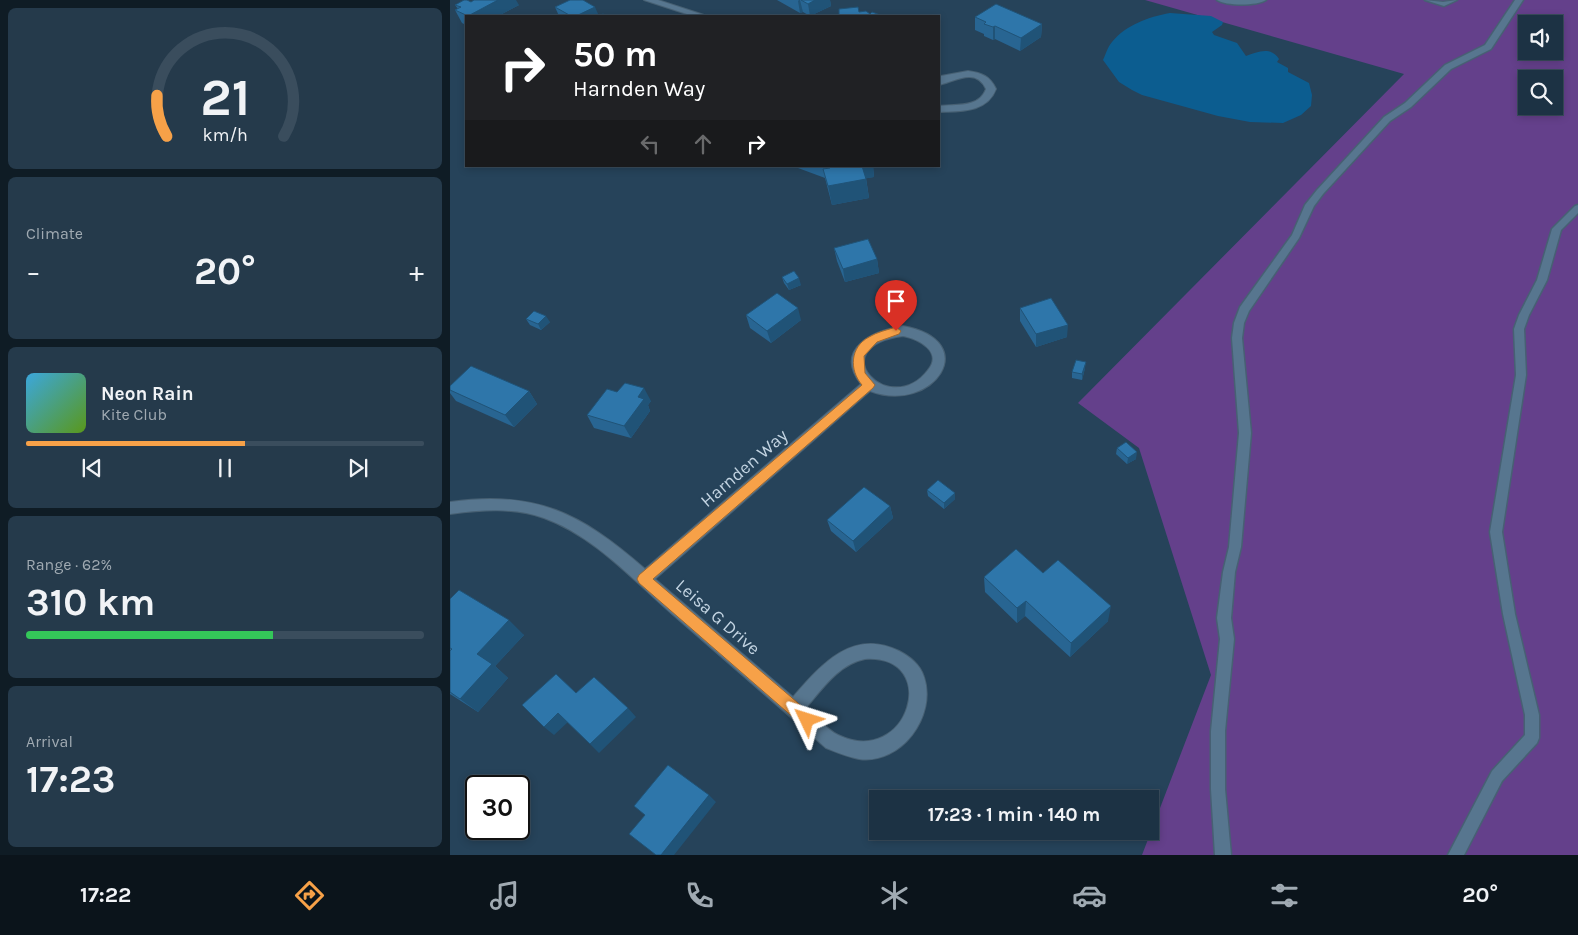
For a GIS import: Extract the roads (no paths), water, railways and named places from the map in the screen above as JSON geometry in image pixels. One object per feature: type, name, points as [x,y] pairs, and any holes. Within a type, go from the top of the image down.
[{"type":"street","points":[[648,0],[699,15]]},
{"type":"street","points":[[940,82],[955,75],[970,74],[985,80],[991,89],[988,98],[978,104],[940,109]]},
{"type":"street","points":[[896,331],[912,332],[927,338],[937,350],[939,364],[936,371],[924,384],[916,388],[896,392],[886,392],[869,385],[860,375],[858,368],[859,356],[867,344],[880,336],[896,331]]},
{"type":"street","name":"Harnden Way","points":[[644,579],[869,385]]},
{"type":"street","name":"Leisa G Drive","points":[[450,508],[506,504],[549,514],[579,528],[602,543],[832,742],[847,750],[865,752],[883,748],[899,739],[911,725],[918,709],[919,691],[914,676],[905,663],[892,655],[877,651],[860,652],[845,658],[832,669],[794,709]]},
{"type":"lane","points":[[1221,0],[1243,2],[1262,0]]},
{"type":"lane","points":[[1429,0],[1444,4],[1453,0]]},
{"type":"lane","points":[[1223,855],[1218,789],[1218,731],[1227,639],[1224,618],[1229,572],[1235,547],[1245,433],[1237,338],[1239,323],[1244,310],[1296,236],[1310,205],[1356,150],[1378,126],[1417,98],[1448,67],[1488,47],[1518,0]]},
{"type":"lane","points":[[1456,855],[1497,776],[1532,738],[1532,715],[1501,568],[1496,526],[1521,375],[1519,329],[1542,280],[1557,229],[1578,208]]},
{"type":"water","points":[[1170,13],[1211,16],[1223,22],[1222,25],[1212,32],[1214,35],[1237,43],[1246,56],[1264,51],[1272,52],[1279,59],[1277,62],[1288,68],[1288,72],[1309,83],[1312,95],[1311,106],[1301,115],[1283,123],[1250,122],[1218,116],[1142,95],[1119,82],[1103,60],[1110,44],[1131,26],[1146,19]]}]
